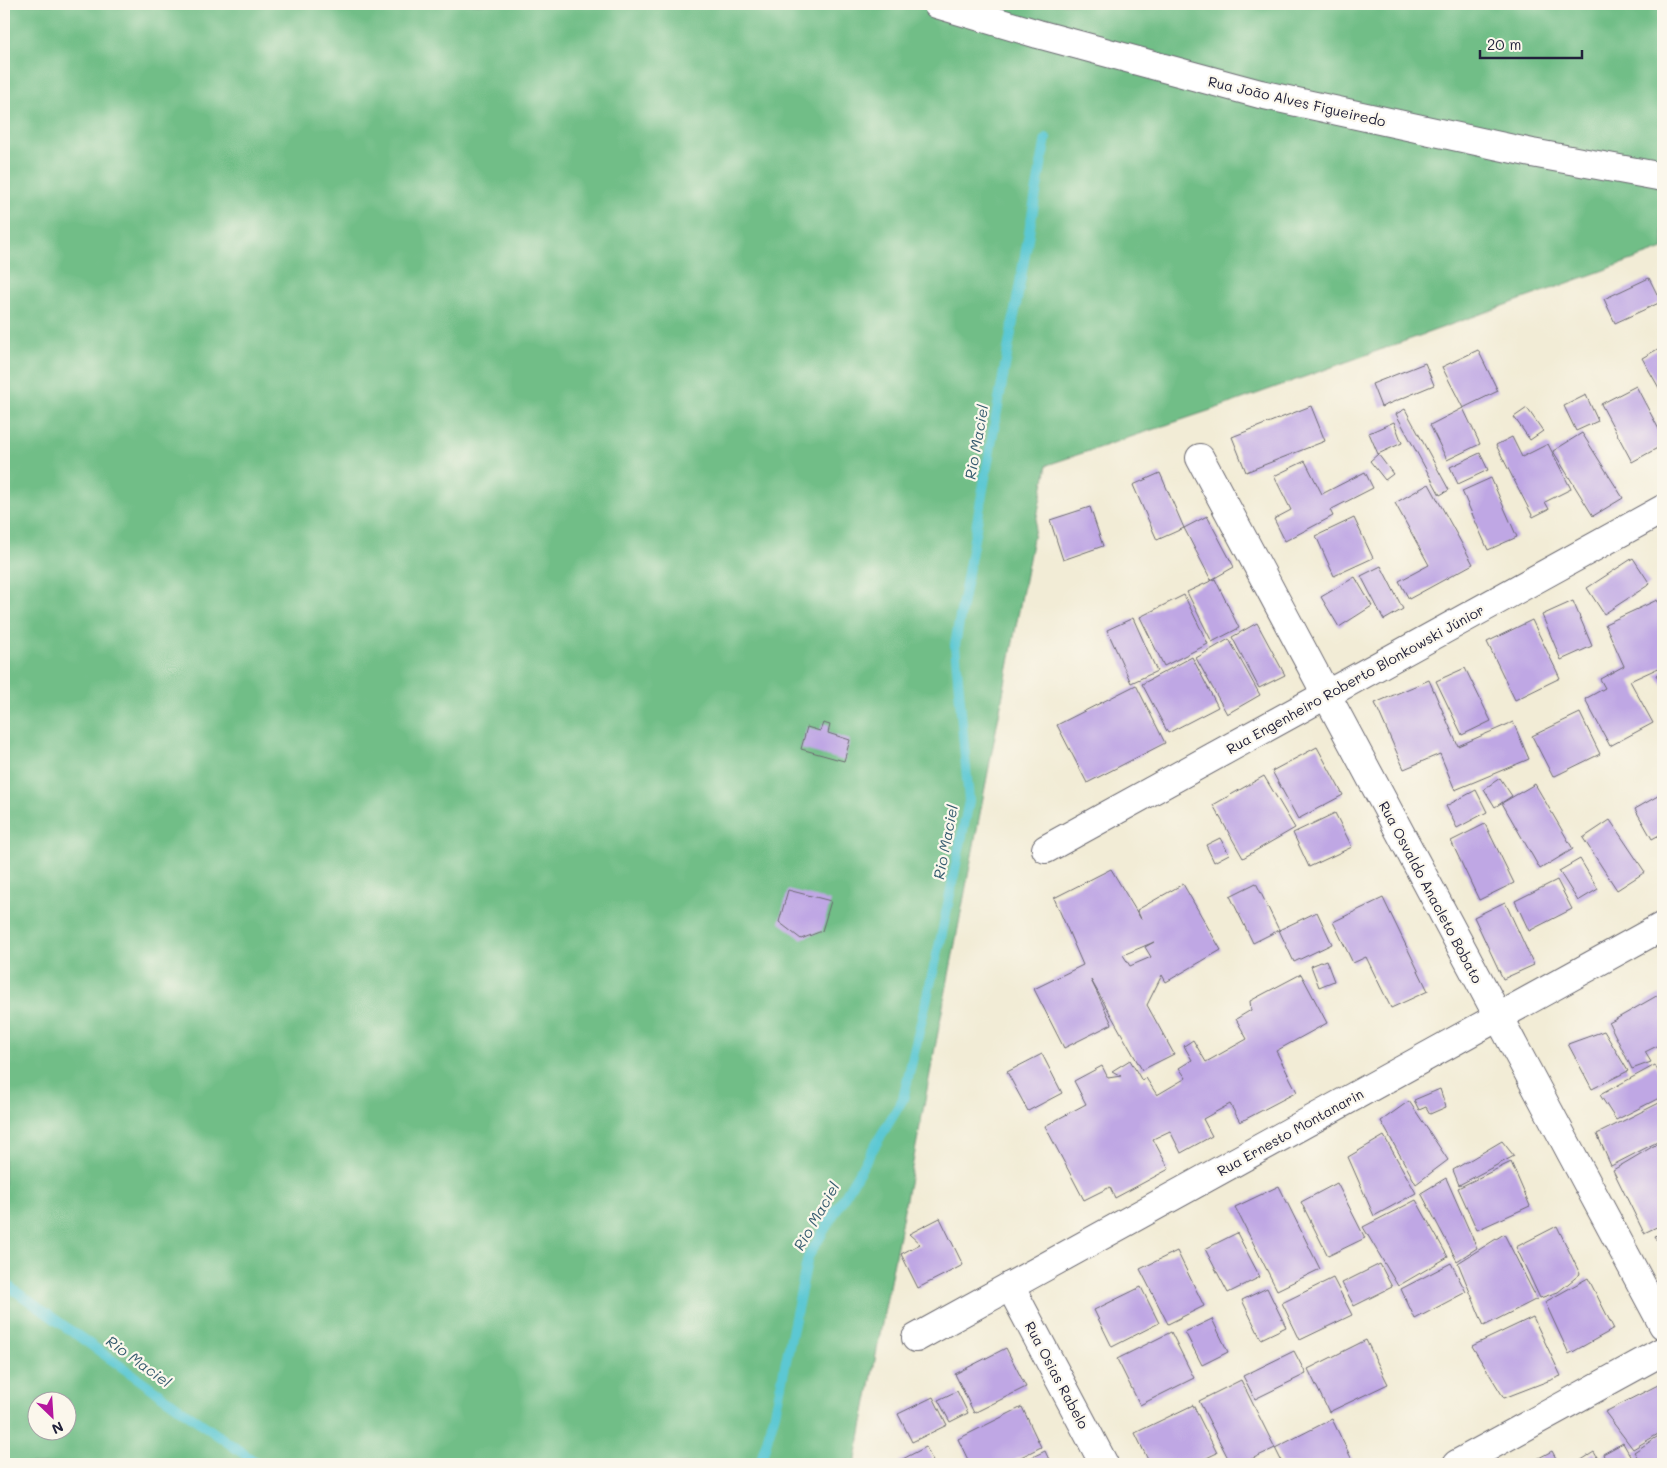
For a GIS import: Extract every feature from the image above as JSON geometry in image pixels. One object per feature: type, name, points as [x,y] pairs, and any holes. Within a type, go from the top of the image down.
[{"type":"street","name":"Rua João Alves Figueiredo","points":[[937,4],[1047,37],[1260,94],[1532,153],[1663,177]]},
{"type":"street","name":"Rua Osvaldo Anacleto Bobato","points":[[1200,458],[1663,1325]]},
{"type":"street","name":"Rua Engenheiro Roberto Blonkowski Júnior","points":[[1046,849],[1663,509]]},
{"type":"street","name":"Rua Ernesto Montanarin","points":[[916,1338],[1663,926]]},
{"type":"street","name":"Rua Osias Rabelo","points":[[1010,1286],[1104,1464]]},
{"type":"street","points":[[1457,1464],[1663,1351]]},
{"type":"green space","points":[[4,4],[1663,4],[1663,249],[1220,407],[1047,465],[855,1464],[4,1464]]},
{"type":"building","points":[[1649,278],[1661,302],[1615,323],[1604,299]]},
{"type":"building","points":[[1663,346],[1663,395],[1642,358]]},
{"type":"building","points":[[1478,350],[1498,391],[1463,408],[1442,367]]},
{"type":"building","points":[[1425,363],[1434,385],[1381,407],[1372,384]]},
{"type":"building","points":[[1636,386],[1663,437],[1663,445],[1632,462],[1601,404]]},
{"type":"building","points":[[1586,395],[1598,421],[1576,431],[1564,406]]},
{"type":"building","points":[[1311,406],[1325,441],[1246,472],[1232,437]]},
{"type":"building","points":[[1463,408],[1480,444],[1447,460],[1430,425]]},
{"type":"building","points":[[1527,408],[1543,431],[1530,440],[1514,417]]},
{"type":"building","points":[[1405,409],[1449,490],[1440,495],[1396,414]]},
{"type":"building","points":[[1394,422],[1402,443],[1378,454],[1369,433]]},
{"type":"building","points":[[1582,433],[1623,498],[1593,516],[1553,451]]},
{"type":"building","points":[[1512,437],[1522,457],[1548,444],[1571,489],[1545,502],[1549,509],[1533,517],[1496,445]]},
{"type":"building","points":[[1480,453],[1488,470],[1458,484],[1450,467]]},
{"type":"building","points":[[1378,454],[1393,474],[1385,480],[1370,461]]},
{"type":"building","points":[[1305,461],[1322,494],[1365,472],[1373,488],[1330,510],[1333,516],[1285,541],[1274,519],[1291,510],[1274,476]]},
{"type":"building","points":[[1160,473],[1184,528],[1157,540],[1133,485]]},
{"type":"building","points":[[1491,478],[1517,537],[1488,550],[1462,491]]},
{"type":"building","points":[[1429,484],[1473,564],[1409,599],[1399,581],[1429,565],[1395,503]]},
{"type":"building","points":[[1090,507],[1103,546],[1063,560],[1050,520]]},
{"type":"building","points":[[1207,516],[1234,567],[1211,580],[1184,528]]},
{"type":"building","points":[[1354,518],[1373,558],[1334,576],[1316,536]]},
{"type":"building","points":[[1633,558],[1650,584],[1604,614],[1587,588]]},
{"type":"building","points":[[1381,566],[1403,609],[1384,620],[1361,576]]},
{"type":"building","points":[[1355,577],[1372,606],[1339,627],[1321,597]]},
{"type":"building","points":[[1215,579],[1239,628],[1212,642],[1187,592]]},
{"type":"building","points":[[1184,595],[1208,644],[1164,666],[1140,617]]},
{"type":"building","points":[[1657,600],[1663,613],[1663,666],[1630,681],[1653,723],[1610,746],[1585,699],[1605,688],[1600,679],[1624,666],[1605,624]]},
{"type":"building","points":[[1573,601],[1592,646],[1561,660],[1542,615]]},
{"type":"building","points":[[1133,618],[1157,671],[1131,683],[1107,630]]},
{"type":"building","points":[[1532,620],[1560,678],[1515,700],[1487,642]]},
{"type":"building","points":[[1257,623],[1285,675],[1259,688],[1232,637]]},
{"type":"building","points":[[1229,639],[1260,695],[1227,714],[1196,658]]},
{"type":"building","points":[[1192,657],[1218,707],[1168,733],[1142,684]]},
{"type":"building","points":[[1465,668],[1491,721],[1462,735],[1436,681]]},
{"type":"building","points":[[1663,670],[1663,686],[1656,675]]},
{"type":"building","points":[[1429,680],[1458,746],[1513,722],[1529,759],[1455,790],[1440,754],[1404,769],[1375,703]]},
{"type":"building","points":[[1136,685],[1165,743],[1087,783],[1057,725]]},
{"type":"building","points":[[1580,713],[1600,754],[1553,777],[1532,736]]},
{"type":"building","points":[[823,723],[830,725],[828,733],[850,740],[844,761],[801,749],[807,727],[820,731]]},
{"type":"building","points":[[1317,747],[1343,795],[1298,819],[1272,771]]},
{"type":"building","points":[[1264,776],[1295,828],[1243,858],[1213,805]]},
{"type":"building","points":[[1500,778],[1512,796],[1495,807],[1484,789]]},
{"type":"building","points":[[1535,784],[1573,849],[1540,869],[1502,803]]},
{"type":"building","points":[[1476,790],[1487,812],[1457,828],[1446,806]]},
{"type":"building","points":[[1663,793],[1663,833],[1652,839],[1635,809]]},
{"type":"building","points":[[1335,813],[1352,847],[1309,867],[1293,833]]},
{"type":"building","points":[[1610,820],[1645,872],[1617,890],[1583,838]]},
{"type":"building","points":[[1485,824],[1514,883],[1479,900],[1451,841]]},
{"type":"building","points":[[1220,838],[1229,854],[1214,862],[1206,845]]},
{"type":"building","points":[[1580,859],[1598,889],[1578,901],[1559,871]]},
{"type":"building","points":[[1111,869],[1141,919],[1137,910],[1183,884],[1221,950],[1166,982],[1162,975],[1147,1005],[1174,1054],[1142,1070],[1091,980],[1112,1024],[1064,1048],[1034,989],[1083,965],[1054,898]],"holes":[[[1154,942],[1145,947],[1151,957],[1130,966],[1123,955]]]},
{"type":"building","points":[[1557,880],[1572,909],[1529,931],[1515,901]]},
{"type":"building","points":[[1256,883],[1279,930],[1253,943],[1230,896]]},
{"type":"building","points":[[788,890],[831,901],[822,931],[801,939],[779,922]]},
{"type":"building","points":[[1383,898],[1428,991],[1391,1008],[1366,957],[1353,963],[1333,922]]},
{"type":"building","points":[[1505,902],[1534,965],[1503,979],[1474,917]]},
{"type":"building","points":[[1317,912],[1332,944],[1294,962],[1279,930]]},
{"type":"building","points":[[1326,960],[1334,981],[1319,987],[1311,966]]},
{"type":"building","points":[[1301,974],[1327,1023],[1276,1051],[1297,1092],[1240,1122],[1230,1104],[1203,1119],[1212,1136],[1181,1153],[1170,1131],[1153,1139],[1169,1169],[1115,1198],[1110,1187],[1084,1200],[1045,1126],[1086,1104],[1074,1081],[1102,1066],[1108,1078],[1121,1076],[1112,1071],[1130,1060],[1142,1081],[1146,1078],[1157,1095],[1186,1078],[1179,1068],[1192,1060],[1184,1046],[1193,1040],[1206,1062],[1247,1039],[1236,1019],[1251,1010],[1250,1001]]},
{"type":"building","points":[[1660,994],[1663,1001],[1663,1043],[1645,1052],[1651,1062],[1632,1069],[1609,1023]]},
{"type":"building","points":[[1604,1031],[1628,1071],[1592,1089],[1568,1044]]},
{"type":"building","points":[[1042,1054],[1062,1093],[1028,1111],[1007,1072]]},
{"type":"building","points":[[1655,1065],[1663,1081],[1663,1096],[1616,1120],[1600,1095]]},
{"type":"building","points":[[1440,1089],[1446,1107],[1430,1114],[1426,1107],[1419,1110],[1414,1100]]},
{"type":"building","points":[[1409,1101],[1448,1160],[1416,1184],[1381,1121]]},
{"type":"building","points":[[1663,1101],[1663,1139],[1611,1166],[1597,1134]]},
{"type":"building","points":[[1384,1136],[1416,1193],[1374,1216],[1348,1157]]},
{"type":"building","points":[[1502,1141],[1514,1156],[1459,1185],[1453,1170]]},
{"type":"building","points":[[1657,1144],[1663,1157],[1663,1224],[1644,1233],[1613,1170]]},
{"type":"building","points":[[1511,1162],[1530,1206],[1477,1230],[1458,1188]]},
{"type":"building","points":[[1446,1178],[1477,1248],[1457,1261],[1421,1193]]},
{"type":"building","points":[[1337,1183],[1365,1238],[1328,1256],[1301,1202]]},
{"type":"building","points":[[1279,1186],[1320,1269],[1277,1290],[1235,1207]]},
{"type":"building","points":[[1416,1200],[1448,1257],[1398,1286],[1363,1227]]},
{"type":"building","points":[[940,1218],[963,1265],[918,1288],[901,1254],[920,1244],[909,1234]]},
{"type":"building","points":[[1557,1226],[1580,1274],[1558,1292],[1540,1298],[1516,1247]]},
{"type":"building","points":[[1237,1233],[1260,1277],[1228,1293],[1205,1249]]},
{"type":"building","points":[[1663,1233],[1663,1250],[1655,1236]]},
{"type":"building","points":[[1504,1234],[1537,1299],[1484,1326],[1458,1263]]},
{"type":"building","points":[[1177,1251],[1204,1306],[1168,1324],[1140,1269]]},
{"type":"building","points":[[1451,1263],[1466,1292],[1415,1319],[1401,1289]]},
{"type":"building","points":[[1380,1264],[1392,1287],[1354,1306],[1342,1283]]},
{"type":"building","points":[[1333,1278],[1352,1315],[1300,1340],[1282,1303]]},
{"type":"building","points":[[1588,1278],[1614,1329],[1569,1354],[1545,1302]]},
{"type":"building","points":[[1141,1287],[1159,1323],[1112,1347],[1094,1310]]},
{"type":"building","points":[[1267,1288],[1286,1327],[1261,1339],[1242,1300]]},
{"type":"building","points":[[1533,1317],[1561,1376],[1504,1398],[1472,1346]]},
{"type":"building","points":[[1212,1319],[1228,1352],[1202,1365],[1185,1332]]},
{"type":"building","points":[[1171,1332],[1194,1378],[1140,1405],[1117,1359]]},
{"type":"building","points":[[1366,1340],[1388,1384],[1329,1412],[1308,1369]]},
{"type":"building","points":[[1006,1348],[1026,1387],[974,1413],[955,1374]]},
{"type":"building","points":[[1294,1351],[1306,1374],[1255,1399],[1243,1376]]},
{"type":"building","points":[[1241,1380],[1275,1448],[1241,1464],[1231,1464],[1199,1401]]},
{"type":"building","points":[[1658,1385],[1663,1396],[1663,1431],[1633,1449],[1605,1412]]},
{"type":"building","points":[[957,1391],[968,1413],[950,1422],[938,1400]]},
{"type":"building","points":[[933,1397],[947,1425],[912,1442],[898,1414]]},
{"type":"building","points":[[1193,1405],[1217,1453],[1194,1464],[1150,1464],[1135,1433]]},
{"type":"building","points":[[1022,1407],[1041,1447],[1007,1464],[970,1464],[958,1439]]},
{"type":"building","points":[[1332,1419],[1354,1464],[1283,1464],[1275,1448]]},
{"type":"building","points":[[1663,1433],[1663,1464],[1642,1464],[1634,1452]]},
{"type":"building","points":[[1623,1443],[1635,1464],[1607,1464],[1603,1454]]},
{"type":"building","points":[[926,1447],[934,1464],[900,1464],[899,1461]]},
{"type":"building","points":[[1045,1451],[1051,1464],[1018,1464]]},
{"type":"building","points":[[1552,1451],[1559,1464],[1537,1464],[1535,1460]]},
{"type":"building","points":[[1594,1452],[1601,1464],[1575,1464]]},
{"type":"waterway","name":"Rio Maciel","points":[[760,1464],[775,1413],[808,1257],[903,1099],[941,938],[969,801],[955,645],[1046,138]]},
{"type":"waterway","name":"Rio Maciel","points":[[4,1283],[258,1464]]}]
